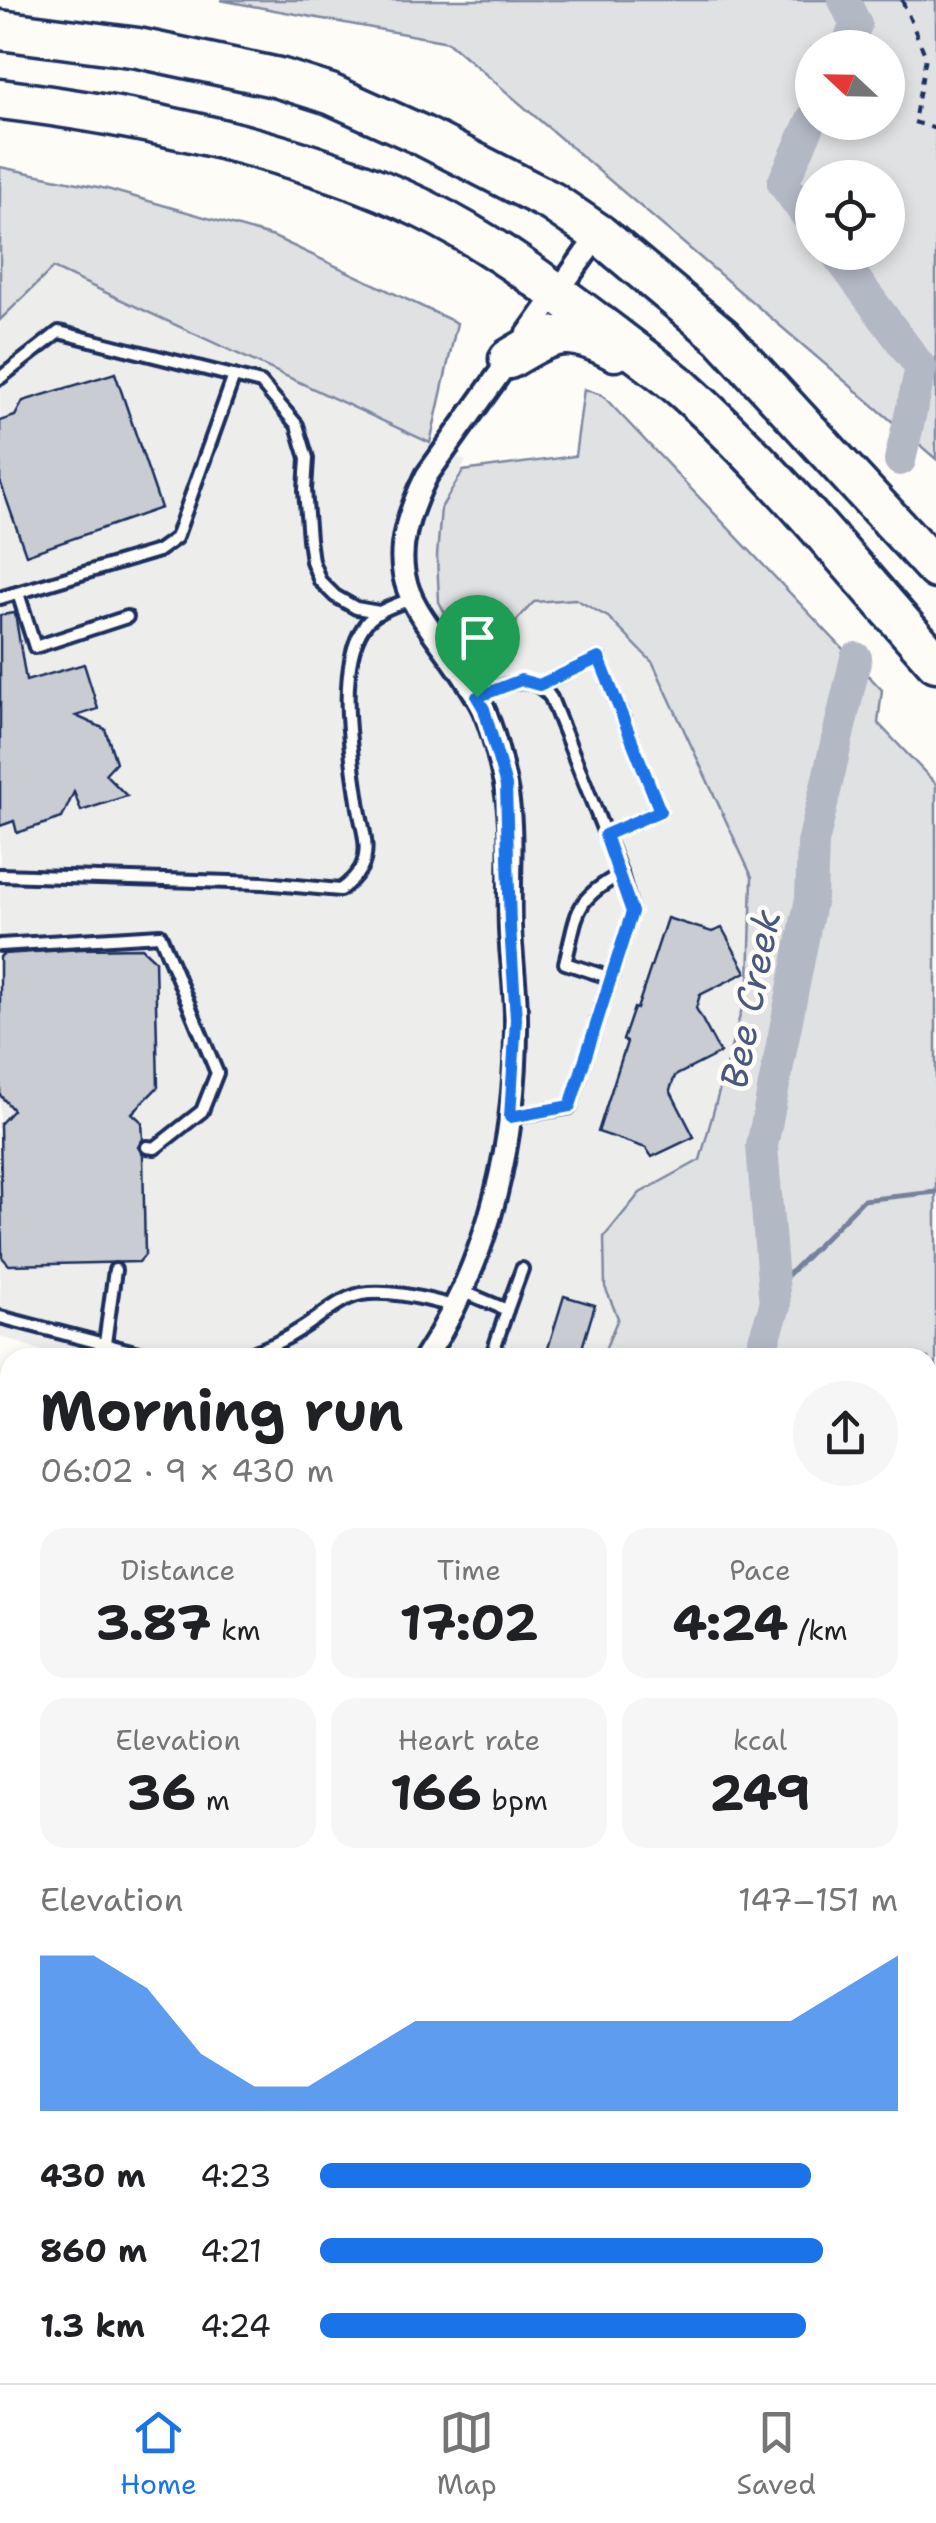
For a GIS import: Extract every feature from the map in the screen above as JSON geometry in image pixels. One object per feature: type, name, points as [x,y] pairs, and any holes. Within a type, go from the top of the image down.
[{"type":"highway","points":[[0,30],[155,52],[279,78],[330,94],[421,135],[552,202],[599,234],[722,337],[936,569]]},
{"type":"highway","points":[[0,99],[155,126],[260,150],[352,178],[469,233],[682,388],[767,472],[936,662]]},
{"type":"highway","points":[[510,360],[545,337],[572,334],[600,343],[682,388]]},
{"type":"street","points":[[431,1348],[458,1298],[494,1204],[510,1117],[516,1019],[506,786],[484,709],[410,599],[402,576],[401,550],[410,509],[427,475],[599,234]]},
{"type":"lane","points":[[0,378],[59,332],[261,382],[297,425],[307,458],[304,490],[309,539],[320,582],[356,608],[378,612]]},
{"type":"lane","points":[[0,598],[158,551],[176,538],[234,376]]},
{"type":"lane","points":[[18,592],[35,647],[127,617]]},
{"type":"lane","points":[[0,874],[263,883],[340,890],[363,866],[366,842],[356,784],[347,683],[364,626],[378,612],[410,599]]},
{"type":"lane","points":[[539,685],[599,658],[660,811],[605,835]]},
{"type":"lane","points":[[477,697],[521,680],[539,685],[551,698],[621,874],[632,912],[570,1106],[510,1117]]},
{"type":"lane","points":[[611,978],[565,964],[580,906],[590,892],[621,874]]},
{"type":"lane","points":[[0,945],[160,936],[217,1073],[202,1110],[155,1148],[147,1147]]},
{"type":"lane","points":[[494,1348],[522,1269]]},
{"type":"lane","points":[[105,1344],[115,1270]]},
{"type":"lane","points":[[266,1348],[300,1330],[332,1306],[361,1294],[458,1298],[507,1310]]},
{"type":"lane","points":[[0,1317],[120,1348]]},
{"type":"path","points":[[902,0],[926,57],[914,122],[936,129]]},
{"type":"shaded area","points":[[220,0],[936,0],[936,459],[448,42]]},
{"type":"shaded area","points":[[0,167],[107,189],[274,237],[457,323],[430,443],[53,268],[0,320]]},
{"type":"shaded area","points":[[52,268],[466,461],[441,508],[509,656],[517,620],[534,602],[575,599],[608,617],[653,663],[752,877],[749,983],[700,1160],[640,1193],[605,1287],[618,1318],[606,1348],[34,1348],[0,1336],[0,320]]},
{"type":"shaded area","points":[[584,389],[602,395],[882,690],[878,723],[936,784],[936,1348],[606,1348],[618,1318],[605,1287],[604,1237],[640,1193],[700,1160],[749,983],[752,877],[653,663],[608,617],[575,599],[534,602],[517,620],[509,656],[500,670],[459,639],[439,602],[441,508],[463,471],[575,456]]},
{"type":"building","points":[[115,373],[161,508],[26,555],[0,481],[0,421],[15,416],[23,401]]},
{"type":"building","points":[[15,613],[26,681],[84,664],[98,709],[76,716],[105,729],[116,762],[105,774],[127,796],[81,811],[74,792],[62,818],[17,833],[14,821],[0,826],[0,615]]},
{"type":"building","points":[[667,918],[712,932],[722,928],[746,972],[700,995],[696,1008],[720,1053],[675,1076],[670,1090],[694,1137],[652,1157],[646,1148],[598,1132],[627,1042],[623,1040]]},
{"type":"building","points":[[142,948],[155,960],[158,1087],[132,1113],[142,1122],[143,1139],[138,1147],[143,1155],[145,1255],[139,1262],[9,1265],[2,1257],[0,1124],[13,1110],[0,1095],[0,957]]},
{"type":"building","points":[[564,1296],[595,1305],[582,1348],[548,1348]]},
{"type":"waterway","name":"Bee Creek","points":[[844,0],[856,25],[854,30]]},
{"type":"waterway","name":"Bee Creek","points":[[795,200],[783,183],[802,140]]},
{"type":"waterway","name":"Bee Creek","points":[[848,270],[921,368],[900,460]]},
{"type":"waterway","points":[[921,368],[936,369]]},
{"type":"waterway","name":"Bee Creek","points":[[761,1348],[775,1306],[762,1146],[811,898],[813,843],[856,658]]},
{"type":"waterway","points":[[773,1290],[863,1200],[936,1192]]},
{"type":"route","points":[[599,658],[660,811],[605,835],[632,912],[570,1106],[510,1117],[516,1019],[506,786],[477,697],[521,680],[539,685],[599,658]]}]
